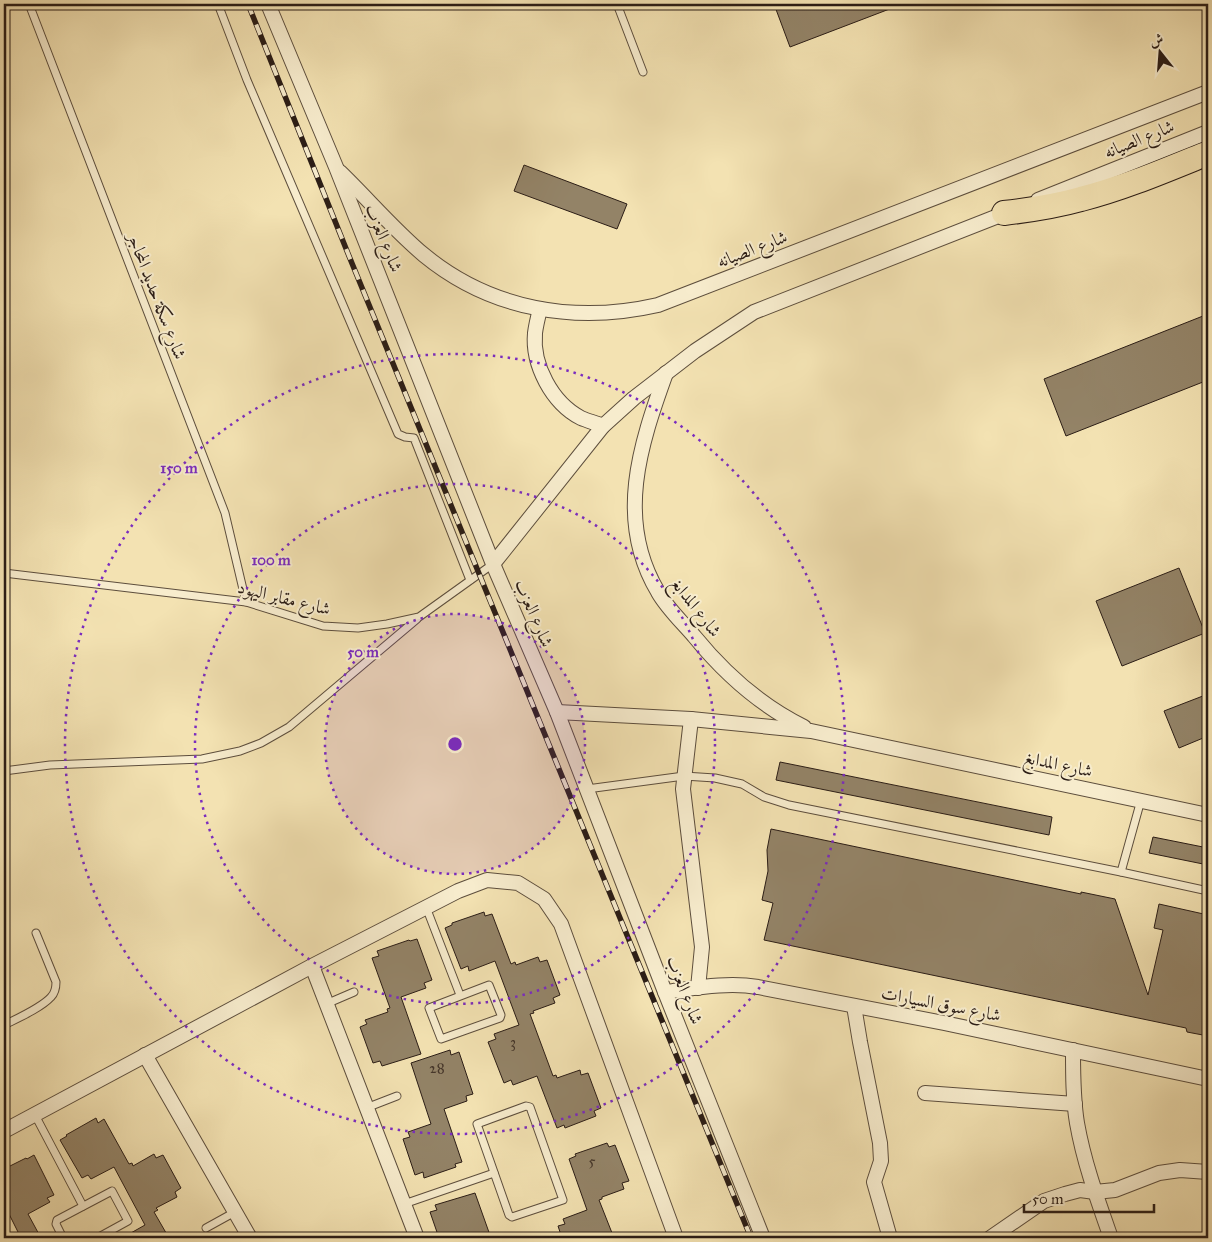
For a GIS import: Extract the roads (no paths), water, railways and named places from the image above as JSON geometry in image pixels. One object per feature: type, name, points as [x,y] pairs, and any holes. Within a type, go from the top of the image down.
[{"type":"highway","points":[[1004,213],[1056,205],[1091,196],[1132,183],[1208,153]]},
{"type":"street","name":"شارع العزب","points":[[268,4],[336,167],[493,564],[557,712],[665,992],[763,1238]]},
{"type":"street","name":"شارع الصيانه","points":[[336,167],[425,255],[446,271],[468,284],[492,295],[540,310],[563,313],[603,314],[635,311],[658,305],[1208,92]]},
{"type":"street","name":"شارع الصيانه","points":[[493,564],[603,426],[667,372],[754,312],[1208,132]]},
{"type":"street","points":[[540,310],[535,334],[536,350],[537,359],[546,382],[560,402],[580,417],[603,426]]},
{"type":"street","name":"شارع المدابغ","points":[[667,372],[644,441],[636,480],[636,520],[650,576],[658,593],[726,673],[768,707],[811,731]]},
{"type":"street","name":"شارع المدابغ","points":[[557,712],[691,719],[811,731],[1208,815]]},
{"type":"street","points":[[691,719],[683,788],[702,947],[698,988]]},
{"type":"street","points":[[4,1131],[458,890],[487,880],[518,883],[544,899],[561,924],[676,1238]]},
{"type":"street","points":[[312,966],[417,1238]]},
{"type":"street","name":"شارع سوق السيارات","points":[[665,992],[746,985],[1073,1050],[1208,1079]]},
{"type":"street","points":[[854,1006],[880,1143],[881,1161],[874,1182],[890,1238]]},
{"type":"street","points":[[1073,1050],[1073,1089],[1077,1125],[1095,1192],[1111,1238]]},
{"type":"street","points":[[145,1055],[250,1238]]},
{"type":"street","points":[[925,1093],[1075,1104]]},
{"type":"street","points":[[990,1238],[1044,1202],[1080,1190],[1095,1192],[1115,1190],[1159,1173],[1180,1170],[1208,1172]]},
{"type":"lane","name":"شارع سكة حديد المحاجر","points":[[29,4],[225,513],[246,602]]},
{"type":"lane","points":[[218,4],[247,80],[398,434],[414,438],[470,580]]},
{"type":"lane","points":[[617,4],[644,72]]},
{"type":"lane","name":"شارع مقابر اليهود","points":[[4,573],[246,602],[323,626],[358,628],[419,617],[493,564]]},
{"type":"lane","points":[[4,771],[50,765],[202,759],[240,751],[261,743],[289,727],[419,617]]},
{"type":"lane","points":[[587,789],[684,776],[716,778],[742,784],[764,797],[789,806],[1208,891]]},
{"type":"lane","points":[[1121,872],[1141,800]]},
{"type":"lane","points":[[426,907],[460,995]]},
{"type":"lane","points":[[4,1025],[43,1003],[56,990],[56,982],[36,933]]},
{"type":"lane","points":[[489,985],[501,1016],[441,1039],[429,1008],[460,995],[489,985]]},
{"type":"lane","points":[[326,1004],[354,992]]},
{"type":"lane","points":[[366,1108],[397,1096]]},
{"type":"lane","points":[[528,1106],[563,1200],[512,1217],[509,1215],[494,1173],[477,1124],[528,1106]]},
{"type":"lane","points":[[34,1114],[83,1206]]},
{"type":"lane","points":[[404,1204],[494,1173]]},
{"type":"lane","points":[[64,1238],[56,1224],[57,1220],[112,1191],[128,1220],[97,1238]]},
{"type":"lane","points":[[206,1228],[235,1212]]},
{"type":"railway","points":[[248,4],[349,256],[751,1238]]}]
